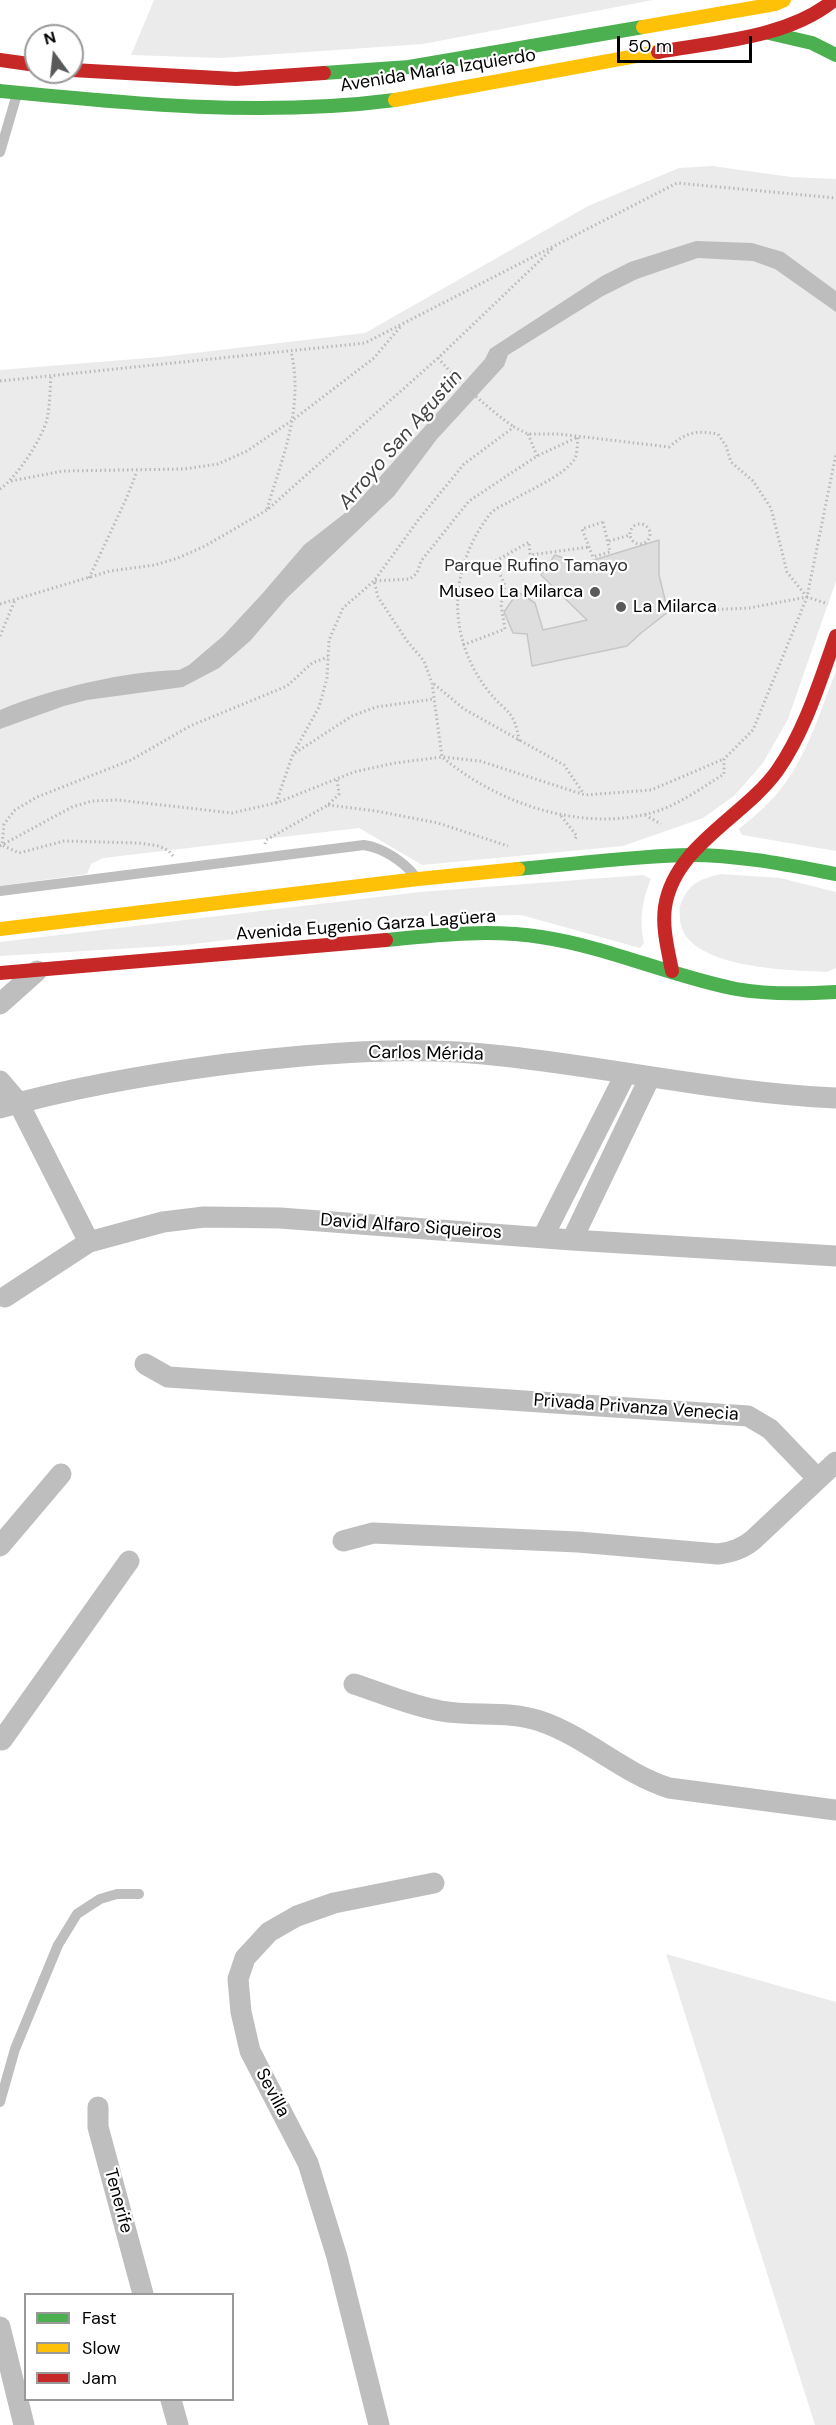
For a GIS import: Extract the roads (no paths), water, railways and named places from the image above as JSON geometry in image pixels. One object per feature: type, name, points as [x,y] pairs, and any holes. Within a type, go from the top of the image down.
[{"type":"street","name":"Avenida María Izquierdo","points":[[84,71],[236,79],[409,67],[775,4],[784,0]]},
{"type":"street","name":"Avenida María Izquierdo","points":[[0,91],[202,108],[277,108],[393,99],[767,32],[820,12],[834,0]]},
{"type":"street","points":[[686,18],[695,45]]},
{"type":"street","points":[[767,32],[803,39],[836,54]]},
{"type":"street","points":[[0,60],[24,63]]},
{"type":"street","points":[[672,971],[665,936],[666,899],[674,881],[693,855],[775,773],[787,755],[819,683],[831,639]]},
{"type":"street","points":[[819,683],[836,691]]},
{"type":"street","name":"Avenida Eugenio Garza Lagüera","points":[[0,929],[418,879],[642,857],[693,855],[753,859],[836,874]]},
{"type":"street","name":"Avenida Eugenio Garza Lagüera","points":[[0,973],[429,936],[488,933],[521,934],[550,939],[738,989],[796,994],[836,992]]},
{"type":"street","points":[[0,1004],[37,970]]},
{"type":"street","name":"Carlos Mérida","points":[[9,1105],[188,1069],[334,1053],[449,1052],[502,1055],[781,1094],[836,1098]]},
{"type":"street","points":[[543,1237],[626,1073]]},
{"type":"street","points":[[572,1240],[650,1077]]},
{"type":"street","points":[[0,1081],[9,1105],[89,1242]]},
{"type":"street","name":"David Alfaro Siqueiros","points":[[4,1297],[89,1242],[162,1222],[204,1217],[235,1216],[836,1256]]},
{"type":"street","name":"Privada Privanza Venecia","points":[[145,1364],[168,1377],[748,1416],[770,1429],[818,1479]]},
{"type":"street","points":[[343,1541],[373,1533],[578,1542],[718,1554],[745,1547],[836,1462]]},
{"type":"street","points":[[0,1546],[61,1474]]},
{"type":"street","points":[[1,1740],[129,1561]]},
{"type":"street","points":[[354,1684],[441,1711],[504,1714],[539,1721],[562,1730],[647,1781],[669,1788],[836,1810]]},
{"type":"street","name":"Sevilla","points":[[379,2425],[337,2257],[308,2163],[250,2051],[241,2012],[238,1979],[245,1958],[269,1932],[297,1916],[334,1903],[434,1883]]},
{"type":"street","name":"Tenerife","points":[[98,2107],[98,2127],[142,2293]]},
{"type":"street","points":[[0,2327],[24,2425]]},
{"type":"street","points":[[171,2401],[178,2425]]},
{"type":"lane","points":[[0,152],[17,94]]},
{"type":"lane","points":[[0,891],[364,845],[384,852],[407,866],[418,879]]},
{"type":"lane","points":[[0,2102],[19,2038],[58,1945],[76,1914],[100,1899],[117,1894],[140,1894]]},
{"type":"place","name":"Museo La Milarca","points":[[595,592]]},
{"type":"place","name":"La Milarca","points":[[621,607]]},
{"type":"water label","name":"Arroyo San Agustin","points":[[401,440]]},
{"type":"park label","name":"Parque Rufino Tamayo","points":[[536,566]]}]
